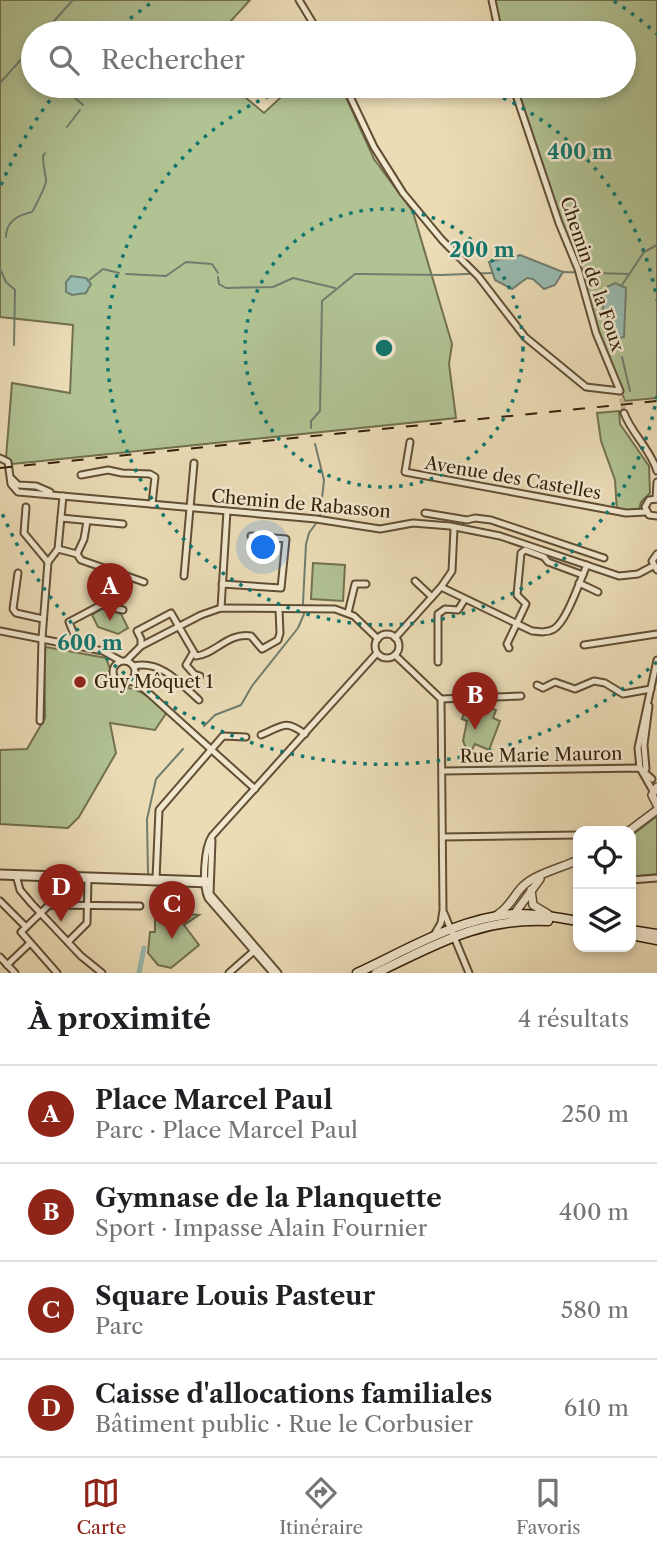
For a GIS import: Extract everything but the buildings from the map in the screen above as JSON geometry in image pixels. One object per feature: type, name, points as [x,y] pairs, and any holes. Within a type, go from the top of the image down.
[{"type":"main road","points":[[376,973],[465,925],[494,917],[573,923]]},
{"type":"main road","points":[[357,973],[432,937],[513,918],[562,918],[573,921]]},
{"type":"main road","points":[[636,933],[657,934]]},
{"type":"main road","points":[[636,934],[657,940]]},
{"type":"street","points":[[299,0],[312,21]]},
{"type":"street","points":[[492,0],[496,21]]},
{"type":"street","name":"Chemin de la Foux","points":[[351,98],[385,167],[403,193],[442,240],[478,276],[525,337],[586,387],[620,391],[596,332],[578,269],[559,223],[517,98]]},
{"type":"street","points":[[625,414],[657,471]]},
{"type":"street","name":"Avenue des Castelles","points":[[410,442],[405,472],[626,513],[646,512]]},
{"type":"street","name":"Chemin de Rabasson","points":[[0,458],[8,462],[10,478],[18,489],[36,486],[63,496],[314,519],[380,529],[429,523],[454,529],[476,530],[619,576],[638,574],[655,568]]},
{"type":"street","points":[[184,576],[194,463]]},
{"type":"street","points":[[81,475],[108,470],[150,474],[155,477],[152,504]]},
{"type":"street","points":[[657,482],[656,499],[647,502],[646,512],[657,518]]},
{"type":"street","points":[[40,721],[41,638],[48,562],[58,549],[63,496]]},
{"type":"street","points":[[26,507],[24,533],[48,562]]},
{"type":"street","points":[[221,608],[227,511]]},
{"type":"street","points":[[425,513],[467,520],[491,520],[604,558]]},
{"type":"street","points":[[61,518],[123,524]]},
{"type":"street","points":[[77,554],[87,521]]},
{"type":"street","points":[[395,638],[452,571],[454,529]]},
{"type":"street","points":[[525,544],[529,532]]},
{"type":"street","points":[[222,584],[281,588],[286,539],[251,536]]},
{"type":"street","points":[[58,549],[77,554],[81,560],[144,582]]},
{"type":"street","points":[[509,648],[507,643],[526,604],[517,595],[521,553],[525,551],[544,557],[548,562],[583,575]]},
{"type":"street","points":[[655,568],[652,559],[657,554]]},
{"type":"street","points":[[441,587],[532,631],[544,632],[555,628],[563,619],[587,565]]},
{"type":"street","points":[[18,573],[13,609],[16,613],[43,619]]},
{"type":"street","points":[[415,581],[432,597]]},
{"type":"street","points":[[579,583],[598,592]]},
{"type":"street","points":[[348,613],[355,584],[366,584]]},
{"type":"street","points":[[438,662],[438,614],[444,609],[458,610],[465,599]]},
{"type":"street","points":[[79,647],[69,622],[101,605],[123,610]]},
{"type":"street","points":[[114,667],[128,663],[139,647],[201,615],[221,608],[335,610],[348,613],[360,621],[378,639]]},
{"type":"street","points":[[139,647],[137,631],[171,613],[196,656],[201,656],[241,635],[251,636],[262,649],[278,640],[279,610]]},
{"type":"street","points":[[0,631],[99,651],[128,663],[163,669],[198,700]]},
{"type":"street","points":[[584,645],[657,634]]},
{"type":"street","points":[[395,638],[384,635],[378,639],[375,648],[377,653],[386,658],[395,655]]},
{"type":"street","points":[[395,638],[398,646],[395,655]]},
{"type":"street","points":[[99,651],[108,656],[118,682],[124,683],[133,679]]},
{"type":"street","points":[[193,653],[186,665],[194,674],[200,676]]},
{"type":"street","points":[[275,973],[206,894],[207,846],[212,836],[377,653]]},
{"type":"street","points":[[395,655],[441,699],[443,910],[441,923],[432,937]]},
{"type":"street","points":[[635,826],[656,806],[655,785],[645,765],[643,745],[657,660]]},
{"type":"street","points":[[128,663],[133,679],[255,789]]},
{"type":"street","points":[[537,684],[542,688],[559,683],[575,689],[594,681],[627,694],[651,691]]},
{"type":"street","points":[[651,691],[638,748],[640,768],[655,785]]},
{"type":"street","points":[[441,699],[522,696]]},
{"type":"street","points":[[261,735],[284,723],[294,725],[305,734]]},
{"type":"street","points":[[156,880],[159,810],[223,736],[246,737]]},
{"type":"street","points":[[640,768],[655,785]]},
{"type":"street","name":"Rue Marie Mauron","points":[[443,771],[640,768]]},
{"type":"street","points":[[443,836],[573,835]]},
{"type":"street","points":[[494,917],[507,909],[522,887],[573,862]]},
{"type":"street","points":[[0,874],[207,882]]},
{"type":"street","points":[[513,918],[531,890],[547,874]]},
{"type":"street","points":[[20,875],[23,894],[81,956],[102,973]]},
{"type":"street","points":[[68,942],[87,925],[88,877]]},
{"type":"street","points":[[636,880],[657,878]]},
{"type":"street","points":[[207,882],[212,898],[275,973]]},
{"type":"street","points":[[531,890],[532,903],[536,908],[562,918]]},
{"type":"street","points":[[0,901],[26,927]]},
{"type":"street","points":[[57,973],[21,932],[52,904],[140,906]]},
{"type":"street","points":[[443,910],[450,933]]},
{"type":"street","points":[[446,917],[465,925]]},
{"type":"street","points":[[441,923],[457,945],[469,973]]},
{"type":"street","points":[[7,965],[30,944]]},
{"type":"street","points":[[229,973],[254,951]]},
{"type":"street","points":[[0,957],[15,973]]},
{"type":"green space","points":[[0,0],[250,0],[231,21],[21,21],[21,98],[246,98],[264,113],[280,98],[346,98],[374,159],[413,212],[452,344],[449,364],[456,418],[12,464],[6,458],[12,383],[70,393],[73,325],[0,317]]},
{"type":"green space","points":[[494,0],[657,0],[657,398],[625,401],[603,348],[519,98],[636,98],[636,21],[499,21]]},
{"type":"green space","points":[[619,411],[620,424],[649,466],[650,493],[641,502],[639,510],[617,511],[615,480],[601,441],[597,413]]},
{"type":"green space","points":[[313,563],[345,565],[343,601],[311,599]]},
{"type":"green space","points":[[103,608],[121,614],[128,628],[118,634],[98,627],[92,615]]},
{"type":"green space","points":[[46,647],[106,658],[117,687],[138,691],[167,712],[155,730],[110,723],[116,753],[79,817],[68,828],[0,824],[0,750],[27,749],[45,718]]},
{"type":"green space","points":[[477,703],[496,710],[493,718],[500,721],[489,750],[475,744],[469,755],[463,741],[467,721],[462,719],[466,708],[469,709]]},
{"type":"green space","points":[[657,816],[657,874],[636,876],[636,832]]},
{"type":"green space","points":[[155,911],[199,915],[184,925],[199,945],[171,968],[158,965],[148,953],[150,932],[155,932]]},
{"type":"water","points":[[520,255],[563,272],[555,285],[544,289],[533,279],[527,278],[512,289],[495,280],[489,262]]},
{"type":"water","points":[[71,276],[86,278],[91,284],[86,293],[72,295],[66,292],[66,282]]},
{"type":"water","points":[[615,283],[626,288],[624,337],[611,340],[603,301],[605,288]]},
{"type":"waterway","points":[[54,21],[73,0]]},
{"type":"waterway","points":[[0,83],[21,59]]},
{"type":"waterway","points":[[75,98],[83,105]]},
{"type":"waterway","points":[[67,127],[80,110]]},
{"type":"waterway","points":[[6,237],[11,223],[32,212],[40,196],[46,182],[43,156],[45,153]]},
{"type":"waterway","points":[[622,285],[644,252],[657,245]]},
{"type":"waterway","points":[[126,274],[166,276],[186,262],[212,264],[218,273]]},
{"type":"waterway","points":[[0,269],[6,282],[15,290],[14,345]]},
{"type":"waterway","points":[[88,281],[103,269],[119,273]]},
{"type":"waterway","points":[[563,272],[629,274]]},
{"type":"waterway","points":[[311,428],[311,421],[320,411],[322,301],[355,274],[492,273]]},
{"type":"waterway","points":[[218,277],[219,284],[226,288],[273,287],[293,278],[335,288]]},
{"type":"waterway","points":[[617,338],[620,350]]},
{"type":"waterway","points":[[622,357],[630,391]]},
{"type":"waterway","points":[[315,444],[324,480],[320,517]]},
{"type":"waterway","points":[[204,726],[215,715],[241,705],[252,686],[298,628],[304,614],[306,544],[309,533],[317,522]]},
{"type":"waterway","points":[[148,874],[147,819],[156,779],[183,749]]},
{"type":"waterway","points":[[139,973],[144,948]]},
{"type":"tunnel","points":[[620,391],[624,413]]},
{"type":"railway","points":[[0,468],[657,401]]},
{"type":"place","name":"Place Marcel Paul","points":[[110,621]]},
{"type":"place","name":"Guy Môquet 1","points":[[80,682]]},
{"type":"place","name":"Gymnase de la Planquette","points":[[475,730]]},
{"type":"place","name":"Caisse d'allocations familiales","points":[[61,922]]},
{"type":"place","name":"Square Louis Pasteur","points":[[172,939]]}]
